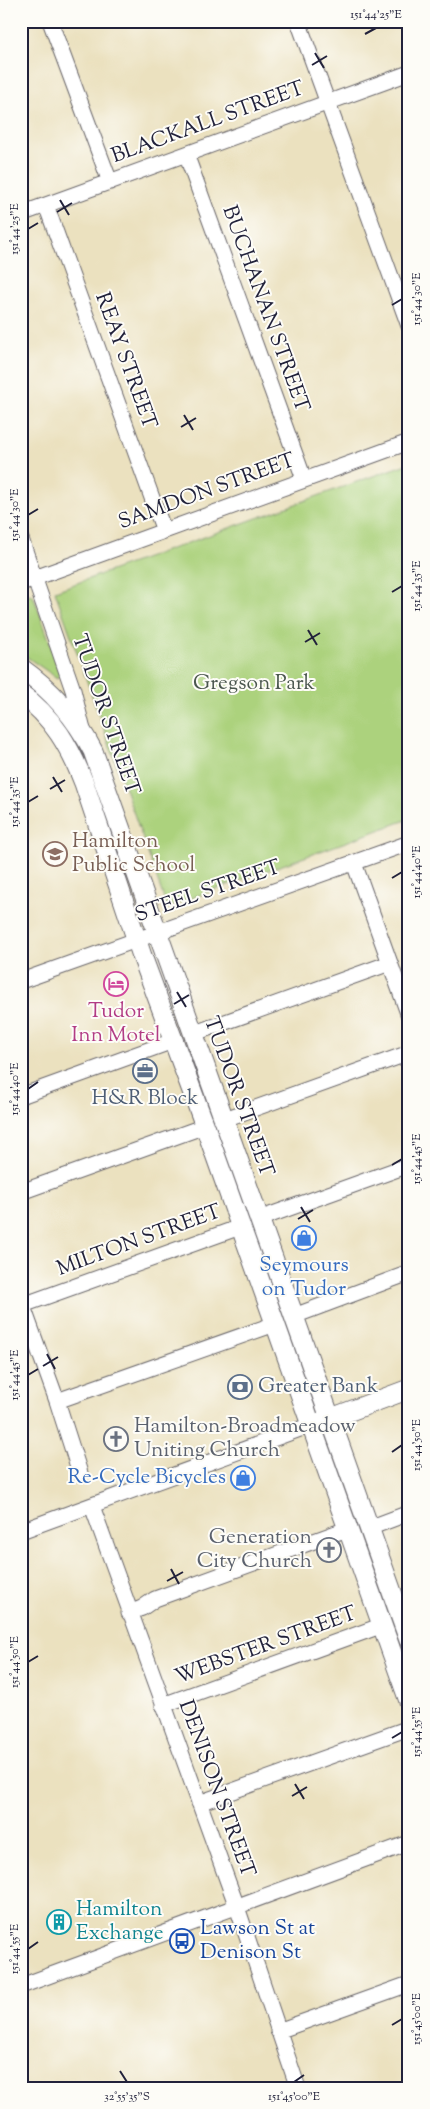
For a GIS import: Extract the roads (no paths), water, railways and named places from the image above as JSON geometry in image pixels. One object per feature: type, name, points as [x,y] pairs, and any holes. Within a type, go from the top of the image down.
[{"type":"main road","points":[[21,668],[49,691],[84,734]]},
{"type":"main road","name":"TUDOR STREET","points":[[21,694],[39,709],[60,733],[73,756],[173,1041],[259,1219],[409,1640]]},
{"type":"main road","name":"TUDOR STREET","points":[[84,734],[105,783],[192,1034],[240,1227],[346,1529],[383,1625],[409,1701]]},
{"type":"main road","points":[[311,1425],[409,1389]]},
{"type":"street","points":[[50,21],[110,182]]},
{"type":"street","points":[[298,21],[409,326]]},
{"type":"street","name":"BLACKALL STREET","points":[[21,214],[409,73]]},
{"type":"street","name":"BUCHANAN STREET","points":[[186,154],[304,479]]},
{"type":"street","name":"REAY STREET","points":[[46,205],[164,531]]},
{"type":"street","name":"SAMDON STREET","points":[[28,580],[409,442]]},
{"type":"street","name":"TUDOR STREET","points":[[21,539],[28,580],[73,690],[84,734]]},
{"type":"street","name":"STEEL STREET","points":[[21,981],[409,843]]},
{"type":"street","points":[[354,863],[409,1016]]},
{"type":"street","points":[[192,1034],[390,963]]},
{"type":"street","points":[[21,1096],[173,1041]]},
{"type":"street","points":[[21,1192],[409,1053]]},
{"type":"street","points":[[259,1219],[409,1165]]},
{"type":"street","name":"MILTON STREET","points":[[22,1303],[240,1227]]},
{"type":"street","points":[[294,1316],[409,1273]]},
{"type":"street","points":[[22,1303],[80,1473]]},
{"type":"street","points":[[57,1401],[275,1324]]},
{"type":"street","points":[[21,1531],[311,1425]]},
{"type":"street","name":"DENISON STREET","points":[[92,1506],[129,1613],[237,1906],[298,2088]]},
{"type":"street","points":[[369,1528],[409,1513]]},
{"type":"street","points":[[129,1613],[142,1608],[154,1599],[346,1529]]},
{"type":"street","name":"WEBSTER STREET","points":[[163,1705],[383,1625]]},
{"type":"street","points":[[199,1803],[409,1728]]},
{"type":"street","points":[[21,1986],[409,1843]]},
{"type":"street","points":[[278,2031],[409,1984]]},
{"type":"place","name":"Hamilton Public School","points":[[55,854]]},
{"type":"place","name":"Tudor Inn Motel","points":[[116,984]]},
{"type":"place","name":"H&R Block","points":[[145,1071]]},
{"type":"place","name":"Seymours on Tudor","points":[[304,1238]]},
{"type":"place","name":"Greater Bank","points":[[240,1387]]},
{"type":"place","name":"Hamilton-Broadmeadow Uniting Church","points":[[116,1439]]},
{"type":"place","name":"Re-Cycle Bicycles","points":[[243,1478]]},
{"type":"place","name":"Generation City Church","points":[[329,1550]]},
{"type":"place","name":"Hamilton Exchange","points":[[59,1922]]},
{"type":"place","name":"Lawson St at Denison St","points":[[182,1941]]},
{"type":"park label","name":"Gregson Park","points":[[254,684]]}]
